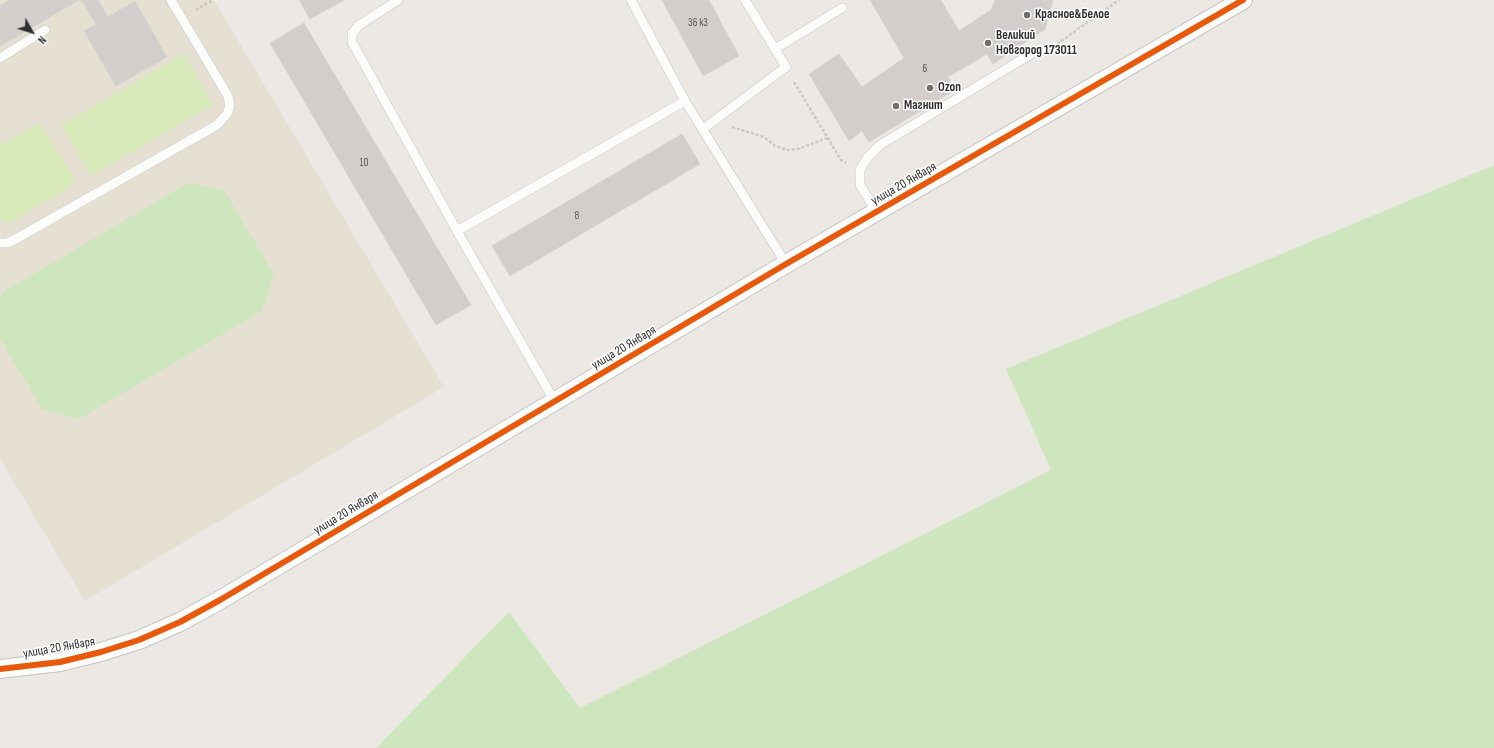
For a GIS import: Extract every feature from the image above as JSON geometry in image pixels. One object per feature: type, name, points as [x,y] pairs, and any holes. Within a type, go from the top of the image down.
[{"type":"street","name":"улица 20 Января","points":[[0,669],[60,662],[101,652],[139,640],[180,622],[220,600],[786,264],[877,212],[1234,1]]},
{"type":"lane","points":[[0,242],[7,243],[14,240],[210,129],[223,120],[230,106],[228,96],[171,0]]},
{"type":"lane","points":[[398,0],[358,26],[352,34],[352,42],[457,231],[555,402]]},
{"type":"lane","points":[[631,0],[685,101],[786,264]]},
{"type":"lane","points":[[702,129],[786,67],[745,0]]},
{"type":"lane","points":[[775,49],[842,8]]},
{"type":"lane","points":[[0,58],[46,30]]},
{"type":"lane","points":[[877,212],[860,185],[860,170],[867,158],[880,145],[1040,48]]},
{"type":"lane","points":[[457,231],[685,101]]},
{"type":"path","points":[[1040,48],[1056,44],[1119,0]]},
{"type":"path","points":[[786,67],[841,160],[860,170]]},
{"type":"path","points":[[702,129],[728,126],[764,137],[774,145],[786,150],[798,149],[827,138]]},
{"type":"shaded area","points":[[0,0],[214,0],[444,387],[85,601],[0,459]]},
{"type":"green space","points":[[184,54],[213,105],[91,176],[61,125]]},
{"type":"green space","points":[[39,124],[73,176],[74,181],[70,187],[11,222],[3,221],[0,218],[0,145]]},
{"type":"green space","points":[[1494,165],[1494,748],[376,748],[509,612],[580,708],[1051,470],[1006,369]]},
{"type":"green space","points":[[188,183],[224,190],[274,274],[262,311],[79,419],[42,409],[0,339],[0,300],[3,292]]},
{"type":"building","points":[[10,0],[79,0],[0,46],[0,6]]},
{"type":"building","points":[[81,0],[98,0],[108,17],[135,1],[167,57],[116,86],[84,31],[96,24]]},
{"type":"building","points":[[299,0],[344,0],[310,19]]},
{"type":"building","points":[[662,0],[709,0],[739,56],[703,76]]},
{"type":"building","points":[[870,0],[941,0],[959,31],[991,10],[995,0],[1053,0],[1045,29],[993,64],[987,54],[948,77],[955,90],[869,142],[862,131],[849,141],[809,74],[839,54],[862,87],[904,58]]},
{"type":"building","points":[[304,23],[471,305],[436,325],[270,43]]},
{"type":"building","points":[[682,134],[700,164],[510,276],[492,246]]},
{"type":"cycle path","points":[[0,669],[60,662],[101,652],[139,640],[180,622],[220,600],[786,264],[1243,0]]},
{"type":"place","name":"Красное&Белое","points":[[1027,15]]},
{"type":"place","name":"Великий Новгород 173011","points":[[988,43]]},
{"type":"place","name":"Ozon","points":[[930,88]]},
{"type":"place","name":"Магнит","points":[[896,106]]}]
